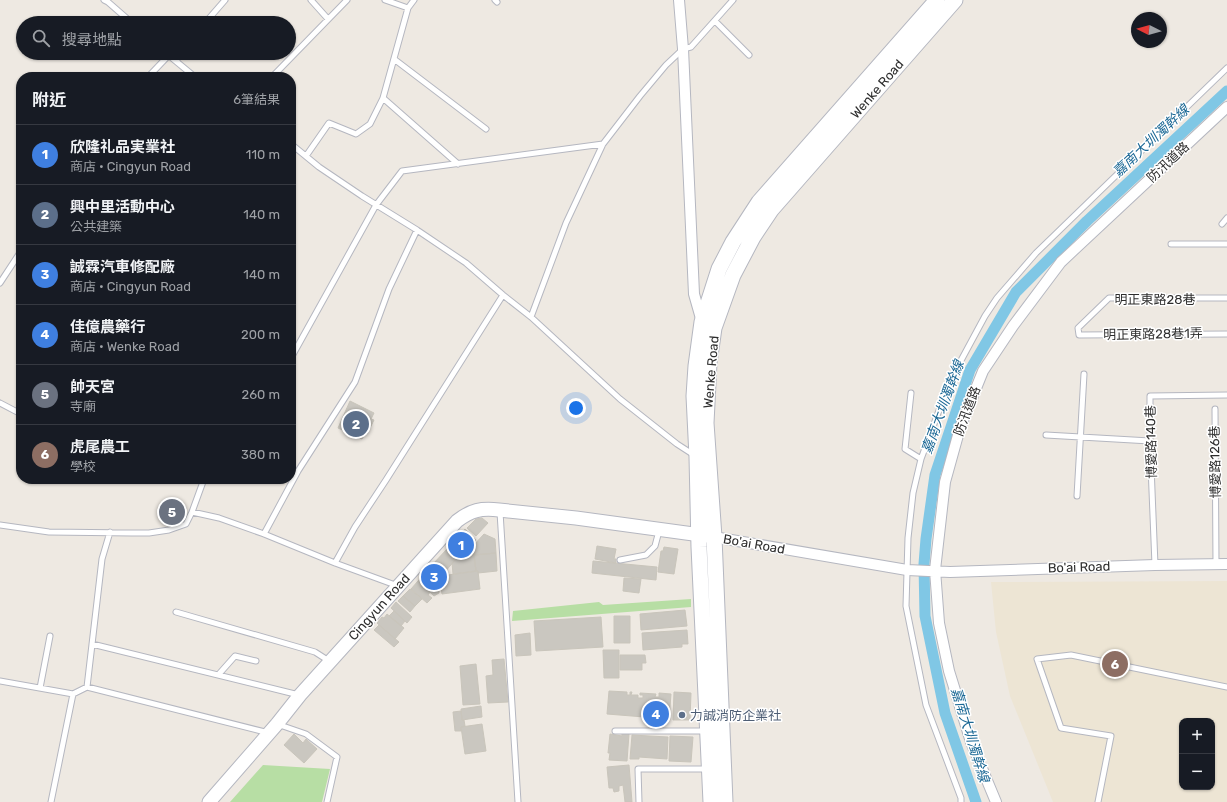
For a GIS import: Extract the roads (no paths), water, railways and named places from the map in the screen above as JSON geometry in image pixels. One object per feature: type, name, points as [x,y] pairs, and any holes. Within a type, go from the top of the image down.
[{"type":"main road","name":"Wenke Road","points":[[873,83],[936,0]]},
{"type":"main road","name":"Wenke Road","points":[[725,802],[703,460],[694,396],[696,366],[708,325],[719,269],[733,242],[758,202],[956,0]]},
{"type":"main road","name":"Wenke Road","points":[[707,536],[708,731],[711,802]]},
{"type":"street","points":[[679,0],[683,49],[694,294],[708,325]]},
{"type":"street","name":"防汛道路","points":[[996,802],[971,742],[949,671],[939,623],[933,572],[945,482],[960,428],[983,371],[1013,326],[1061,262],[1227,107]]},
{"type":"street","name":"Cingyun Road","points":[[210,802],[274,729],[300,695],[456,521],[465,515],[474,511],[489,509],[576,518],[707,536]]},
{"type":"street","name":"Bo'ai Road","points":[[707,536],[910,571],[933,572],[1155,564],[1227,564]]},
{"type":"lane","points":[[211,16],[225,0]]},
{"type":"lane","points":[[311,0],[328,19]]},
{"type":"lane","points":[[296,52],[347,0]]},
{"type":"lane","points":[[386,0],[408,8]]},
{"type":"lane","points":[[306,156],[329,123],[356,134],[370,124],[384,98],[408,8],[414,0]]},
{"type":"lane","points":[[531,317],[566,223],[603,144],[666,65],[683,49],[691,47],[733,0]]},
{"type":"lane","points":[[107,1],[124,16]]},
{"type":"lane","points":[[715,21],[749,55]]},
{"type":"lane","points":[[394,59],[486,129]]},
{"type":"lane","points":[[152,72],[163,60]]},
{"type":"lane","points":[[277,72],[288,60]]},
{"type":"lane","points":[[176,61],[189,72]]},
{"type":"lane","points":[[961,802],[961,798],[926,705],[906,606],[910,571],[908,538],[913,493],[921,459],[941,405],[958,366],[985,316],[997,298],[1036,253],[1227,68]]},
{"type":"lane","points":[[384,98],[458,164]]},
{"type":"lane","points":[[296,349],[376,205],[402,171],[603,144]]},
{"type":"lane","points":[[296,148],[376,205],[466,263],[531,317],[620,399],[677,444],[703,460]]},
{"type":"lane","points":[[1222,224],[1227,218]]},
{"type":"lane","points":[[296,475],[354,382],[388,289],[417,230]]},
{"type":"lane","points":[[1171,244],[1227,244]]},
{"type":"lane","points":[[0,283],[16,259]]},
{"type":"lane","points":[[334,563],[355,527],[503,295]]},
{"type":"lane","name":"明正東路28巷","points":[[1079,335],[1078,328],[1109,298],[1227,298]]},
{"type":"lane","name":"明正東路28巷1弄","points":[[1079,335],[1227,334]]},
{"type":"lane","points":[[1077,496],[1084,374]]},
{"type":"lane","points":[[911,393],[905,449],[921,459]]},
{"type":"lane","name":"博愛路140巷","points":[[1155,564],[1150,441],[1150,396],[1227,395]]},
{"type":"lane","points":[[0,403],[16,411]]},
{"type":"lane","name":"博愛路126巷","points":[[1215,409],[1216,564]]},
{"type":"lane","points":[[1046,435],[1150,441]]},
{"type":"lane","points":[[0,525],[49,532],[149,533],[169,530],[186,524],[202,484]]},
{"type":"lane","points":[[264,534],[291,484]]},
{"type":"lane","points":[[499,510],[518,802]]},
{"type":"lane","points":[[192,512],[219,518],[264,534],[334,563],[398,586]]},
{"type":"lane","points":[[620,560],[646,555],[655,546],[659,530]]},
{"type":"lane","points":[[86,688],[102,559],[110,532]]},
{"type":"lane","points":[[176,612],[315,652],[330,662]]},
{"type":"lane","points":[[40,688],[50,636]]},
{"type":"lane","points":[[92,644],[300,695]]},
{"type":"lane","points":[[1098,802],[1111,736],[1061,728],[1037,659],[1071,655],[1227,687]]},
{"type":"lane","points":[[218,674],[235,656],[256,661]]},
{"type":"lane","points":[[0,681],[73,694],[86,688],[274,729],[306,734],[336,757],[327,802]]},
{"type":"lane","points":[[51,802],[73,694]]},
{"type":"lane","points":[[615,731],[708,731]]},
{"type":"lane","points":[[638,802],[638,769],[710,769]]},
{"type":"waterway","name":"嘉南大圳濁幹線","points":[[976,802],[945,713],[925,616],[924,564],[935,475],[970,370],[1016,292],[1087,221],[1227,91]]},
{"type":"place","name":"興中里活動中心","points":[[356,424]]},
{"type":"place","name":"帥天宮","points":[[172,512]]},
{"type":"place","name":"欣隆礼品実業社","points":[[461,545]]},
{"type":"place","name":"誠霖汽車修配廠","points":[[434,577]]},
{"type":"place","name":"虎尾農工","points":[[1115,664]]},
{"type":"place","name":"佳億農藥行","points":[[656,714]]},
{"type":"place","name":"力誠消防企業社","points":[[682,715]]}]
